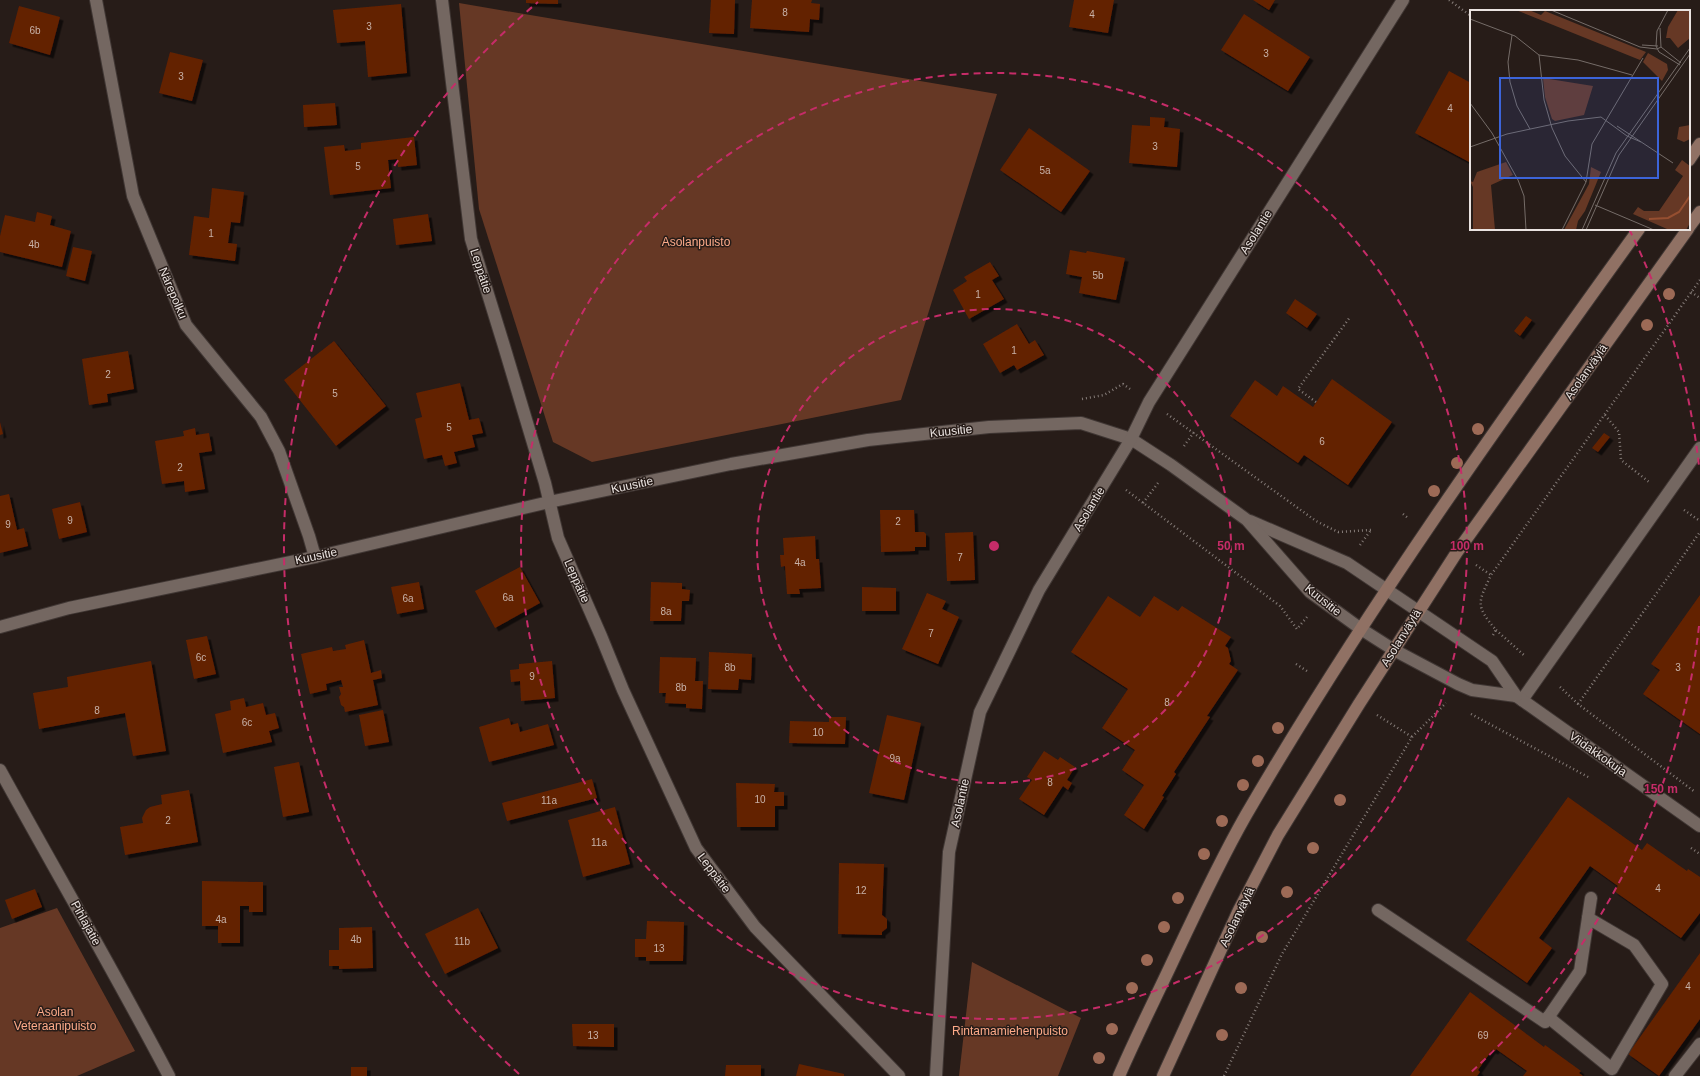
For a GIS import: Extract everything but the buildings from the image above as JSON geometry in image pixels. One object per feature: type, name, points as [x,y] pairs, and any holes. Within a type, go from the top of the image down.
[{"type":"main road","points":[[1690,159],[1700,144]]},
{"type":"main road","name":"Asolanväylä","points":[[1690,225],[1700,212]]},
{"type":"main road","points":[[1119,1076],[1203,896],[1246,816],[1326,684],[1387,590],[1546,357],[1638,230]]},
{"type":"main road","name":"Asolanväylä","points":[[1162,1076],[1239,910],[1278,835],[1418,611],[1457,552],[1687,230]]},
{"type":"street","name":"Närepolku","points":[[96,0],[133,196],[186,324],[261,417],[279,451],[315,557]]},
{"type":"street","name":"Leppätie","points":[[442,0],[471,239],[507,353],[545,483],[558,538],[623,690],[696,848],[755,927],[899,1076]]},
{"type":"street","name":"Asolantie","points":[[936,1076],[949,852],[980,712],[1039,590],[1131,440],[1149,402],[1403,0]]},
{"type":"street","name":"Kuusitie","points":[[0,627],[69,608],[315,557],[549,502],[731,464],[868,440],[982,428],[1081,423],[1131,440],[1171,465],[1247,520],[1347,563],[1387,590]]},
{"type":"street","points":[[1519,698],[1542,671],[1700,448]]},
{"type":"street","name":"Kuusitie","points":[[1247,520],[1310,592],[1394,650]]},
{"type":"street","name":"Viidakkokuja","points":[[1387,590],[1492,661],[1519,698],[1700,826]]},
{"type":"street","name":"Viidakkokuja","points":[[1394,650],[1472,690],[1519,698]]},
{"type":"street","name":"Pihlajatie","points":[[0,770],[57,874],[78,908],[169,1076]]},
{"type":"street","points":[[1378,910],[1545,1022],[1580,972],[1591,898]]},
{"type":"street","points":[[1548,1017],[1617,1072],[1662,984],[1634,945],[1588,918]]},
{"type":"street","points":[[1675,1076],[1700,1044]]},
{"type":"path","points":[[1449,0],[1470,15]]},
{"type":"path","points":[[1691,292],[1700,298]]},
{"type":"path","points":[[1316,402],[1298,389],[1350,317]]},
{"type":"path","points":[[1605,415],[1619,432],[1621,460],[1700,521]]},
{"type":"path","points":[[1108,477],[1280,606],[1297,629]]},
{"type":"path","points":[[1578,704],[1700,532]]},
{"type":"path","points":[[1496,630],[1578,704],[1700,796]]},
{"type":"path","points":[[1468,712],[1591,778]]},
{"type":"path","points":[[1687,846],[1700,854]]},
{"type":"green space","name":"Asolanpuisto","points":[[459,3],[997,94],[901,400],[592,462],[553,442],[479,209]]},
{"type":"green space","name":"Asolan Veteraanipuisto","points":[[57,908],[135,1051],[77,1076],[0,1076],[0,928]]},
{"type":"green space","name":"Rintamamiehenpuisto","points":[[972,962],[1081,1018],[1058,1076],[959,1076]]}]
